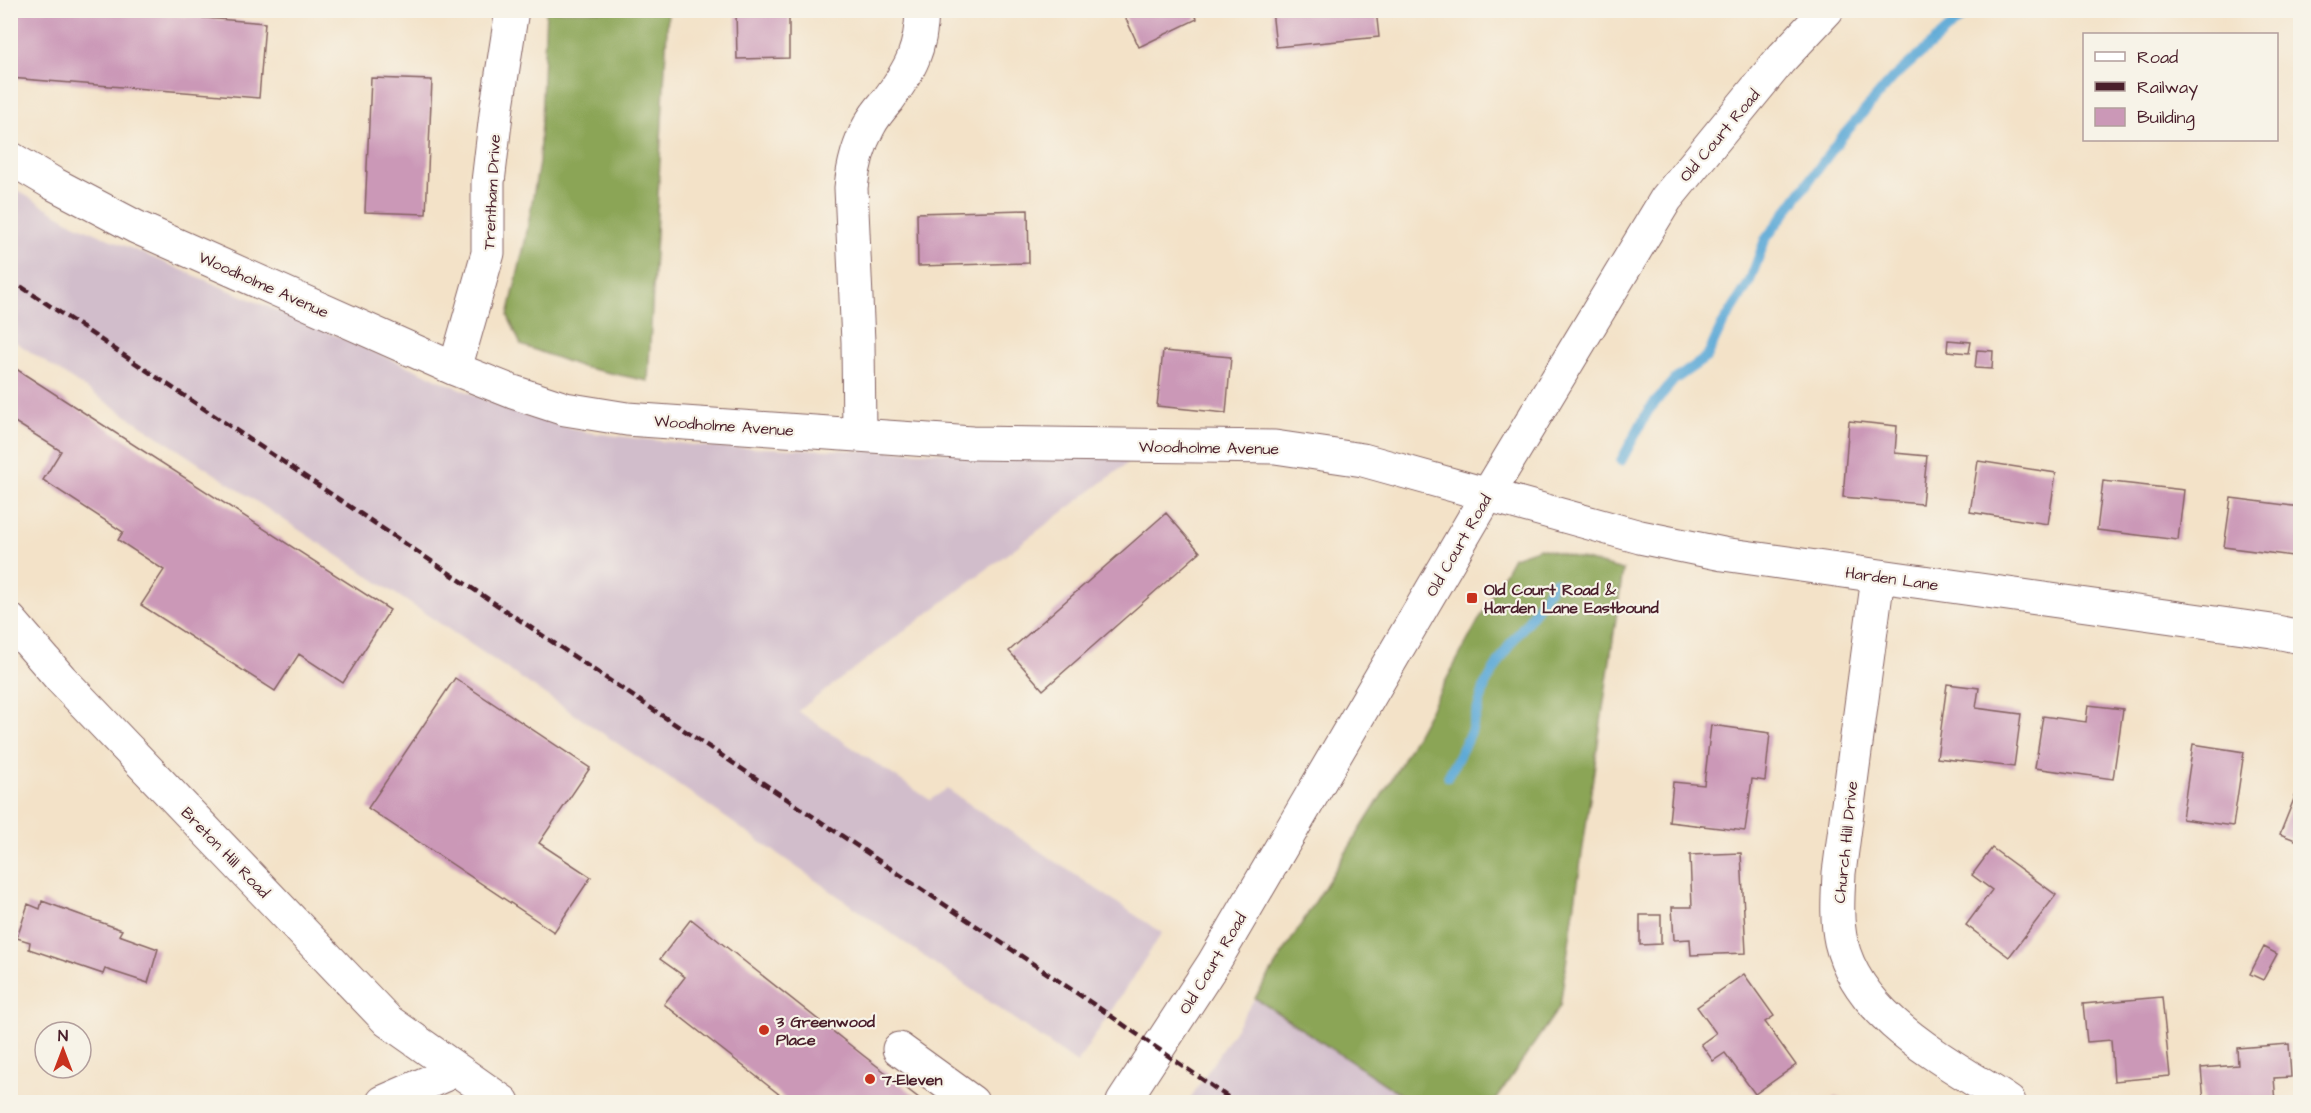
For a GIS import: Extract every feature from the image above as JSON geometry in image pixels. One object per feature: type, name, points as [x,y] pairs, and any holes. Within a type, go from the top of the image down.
[{"type":"street","name":"Trentham Drive","points":[[455,369],[488,253],[488,182],[512,10]]},
{"type":"street","points":[[859,434],[858,342],[850,188],[853,166],[870,123],[911,65],[920,42],[921,10]]},
{"type":"street","name":"Old Court Road","points":[[1123,1102],[1213,964],[1488,494],[1666,199],[1780,60],[1827,10]]},
{"type":"street","name":"Woodholme Avenue","points":[[10,158],[136,227],[455,369],[513,392],[575,410],[627,418],[972,443],[1275,447],[1363,460],[1488,494]]},
{"type":"street","name":"Harden Lane","points":[[1488,494],[1641,537],[1724,554],[2272,631],[2301,637]]},
{"type":"street","name":"Church Hill Drive","points":[[1878,577],[1839,873],[1838,912],[1842,943],[1855,977],[1873,1005],[1904,1033],[2009,1102]]},
{"type":"street","name":"Breton Hill Road","points":[[10,620],[61,679],[388,1022],[503,1102]]},
{"type":"street","points":[[899,1049],[972,1102]]},
{"type":"street","points":[[383,1102],[456,1070]]},
{"type":"shaded area","points":[[10,186],[74,224],[512,411],[584,432],[710,447],[1136,457],[798,711],[930,800],[947,789],[1162,933],[1077,1063],[679,785],[11,339]]},
{"type":"shaded area","points":[[1255,998],[1412,1102],[1188,1102]]},
{"type":"green space","points":[[546,11],[668,11],[648,381],[582,367],[521,345],[508,316],[525,242],[539,163]]},
{"type":"green space","points":[[1540,548],[1623,570],[1560,1006],[1494,1102],[1412,1102],[1255,998],[1395,774],[1513,557]]},
{"type":"building","points":[[10,10],[109,10],[265,23],[259,98],[10,78]]},
{"type":"building","points":[[736,10],[891,10],[891,13],[789,14],[789,58],[737,59]]},
{"type":"building","points":[[1122,10],[1193,10],[1197,19],[1139,47]]},
{"type":"building","points":[[1272,10],[1376,10],[1379,37],[1276,47]]},
{"type":"building","points":[[371,78],[432,80],[426,214],[365,212]]},
{"type":"building","points":[[1028,210],[1029,263],[918,266],[917,213]]},
{"type":"building","points":[[1948,340],[1971,342],[1969,353],[1947,351]]},
{"type":"building","points":[[1977,350],[1993,351],[1992,369],[1975,368]]},
{"type":"building","points":[[1163,351],[1231,357],[1226,413],[1157,406]]},
{"type":"building","points":[[10,365],[390,610],[343,683],[299,654],[275,691],[141,605],[164,570],[118,540],[123,532],[43,480],[61,451],[10,419]]},
{"type":"building","points":[[1849,421],[1897,426],[1895,453],[1927,456],[1922,504],[1843,497]]},
{"type":"building","points":[[1978,461],[2056,473],[2048,524],[1970,512]]},
{"type":"building","points":[[2103,481],[2184,490],[2178,540],[2097,530]]},
{"type":"building","points":[[2231,498],[2300,507],[2300,557],[2224,547]]},
{"type":"building","points":[[1166,513],[1200,552],[1043,690],[1009,651]]},
{"type":"building","points":[[455,678],[590,768],[539,843],[591,877],[554,932],[368,808]]},
{"type":"building","points":[[1947,684],[1979,688],[1976,708],[2021,714],[2014,767],[1937,758]]},
{"type":"building","points":[[2088,705],[2123,709],[2113,779],[2035,768],[2043,716],[2086,722]]},
{"type":"building","points":[[1711,725],[1770,733],[1765,781],[1752,779],[1745,831],[1669,822],[1673,782],[1704,785]]},
{"type":"building","points":[[2193,744],[2244,752],[2233,826],[2182,819]]},
{"type":"building","points":[[2300,784],[2300,842],[2280,834]]},
{"type":"building","points":[[1992,848],[2056,895],[2009,957],[1966,925],[1992,890],[1972,875]]},
{"type":"building","points":[[1741,853],[1746,953],[1691,955],[1690,939],[1674,940],[1672,907],[1692,907],[1690,855]]},
{"type":"building","points":[[42,901],[122,930],[119,935],[158,949],[148,983],[105,969],[103,974],[29,949],[30,942],[17,938],[28,904],[40,909]]},
{"type":"building","points":[[1640,915],[1661,915],[1661,944],[1640,945]]},
{"type":"building","name":"3 Greenwood Place","points":[[691,919],[924,1102],[789,1102],[664,1004],[685,977],[660,959]]},
{"type":"building","points":[[2264,947],[2277,954],[2263,980],[2250,974]]},
{"type":"building","points":[[1744,974],[1774,1016],[1765,1022],[1796,1065],[1755,1094],[1725,1053],[1713,1061],[1701,1044],[1716,1033],[1697,1007]]},
{"type":"building","points":[[2162,997],[2170,1076],[2114,1081],[2111,1040],[2087,1042],[2083,1004]]},
{"type":"building","points":[[2289,1044],[2291,1077],[2274,1078],[2276,1102],[2204,1102],[2201,1068],[2238,1065],[2237,1048]]},
{"type":"building","points":[[1835,1096],[1845,1102],[1831,1102]]},
{"type":"waterway","points":[[1621,461],[1648,411],[1674,380],[1707,357],[1721,327],[1749,283],[1765,240],[1841,138],[1893,78],[1970,10]]},
{"type":"waterway","points":[[1448,777],[1471,732],[1485,685],[1510,644],[1554,582]]},
{"type":"railway","points":[[10,279],[1105,1012],[1235,1102]]},
{"type":"place","name":"Old Court Road & Harden Lane Eastbound","points":[[1472,598]]},
{"type":"place","name":"3 Greenwood Place","points":[[764,1030]]},
{"type":"place","name":"7-Eleven","points":[[870,1079]]}]
